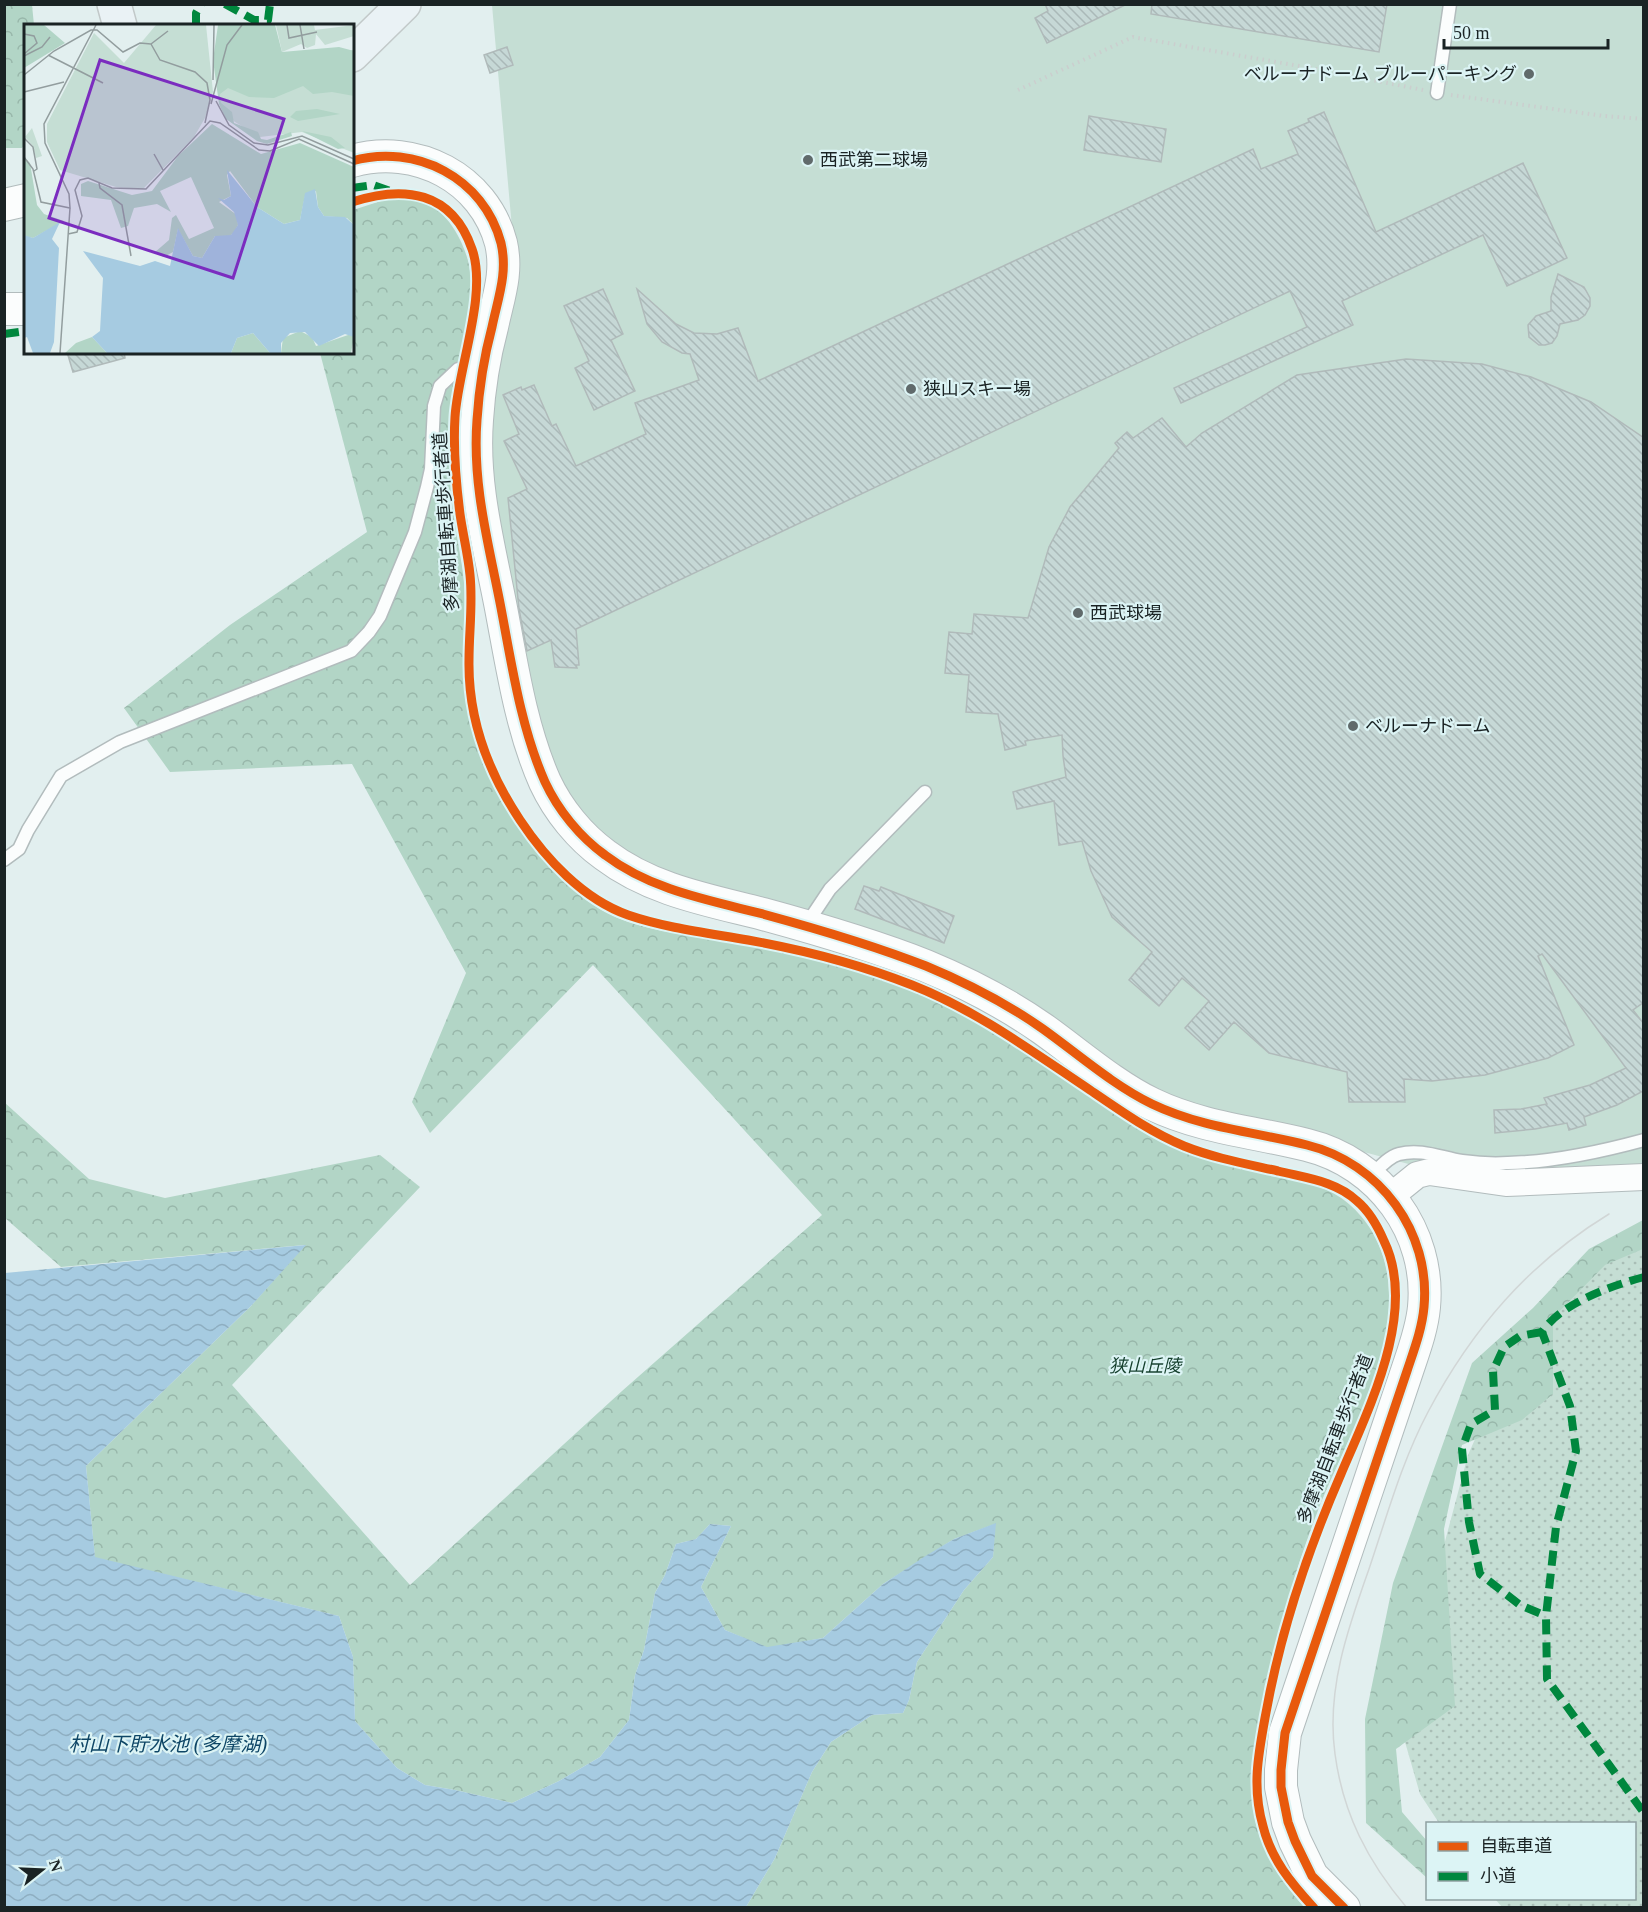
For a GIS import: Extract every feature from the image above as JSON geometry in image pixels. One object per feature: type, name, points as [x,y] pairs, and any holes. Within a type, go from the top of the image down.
[{"type":"main road","points":[[114,4],[119,24]]},
{"type":"main road","points":[[354,53],[404,4]]},
{"type":"street","points":[[354,161],[393,155],[419,160],[441,168],[463,182],[484,208],[501,243],[504,266],[503,284],[484,363],[476,424],[479,499],[523,713],[532,745],[552,796],[586,839],[602,853],[638,876],[680,893],[805,926],[916,962],[993,997],[1038,1025],[1127,1089],[1152,1104],[1212,1126],[1323,1149],[1337,1155],[1381,1186],[1405,1218],[1418,1252],[1424,1284],[1422,1322],[1285,1733],[1281,1770],[1284,1806],[1294,1841],[1312,1876],[1344,1908]]},
{"type":"street","points":[[4,206],[24,201]]},
{"type":"street","points":[[4,309],[24,309]]},
{"type":"street","points":[[1381,1186],[1429,1172],[1506,1183],[1644,1177]]},
{"type":"lane","points":[[1437,93],[1450,4]]},
{"type":"lane","points":[[4,860],[19,849],[61,776],[120,742],[351,651],[380,616],[415,532],[428,488],[434,406],[440,386],[458,369],[484,363]]},
{"type":"lane","points":[[805,926],[830,890],[925,792]]},
{"type":"lane","points":[[1381,1186],[1388,1159],[1408,1152],[1462,1161],[1508,1163],[1600,1152],[1644,1140]]},
{"type":"path","points":[[1018,90],[1133,37],[1437,93],[1604,116],[1644,119]]},
{"type":"green space","points":[[5,4],[32,5],[34,24],[24,24],[24,146],[22,148],[5,148]]},
{"type":"green space","name":"西武球場","points":[[492,5],[1643,5],[1643,1164],[1575,1174],[1416,1166],[1319,1140],[1204,1114],[1112,1065],[1027,1007],[669,875],[606,843],[563,792],[540,727],[497,536],[489,422],[512,228]]},
{"type":"green space","name":"狭山丘陵","points":[[412,199],[430,205],[446,218],[467,256],[471,303],[452,398],[449,432],[452,492],[464,583],[466,702],[478,748],[496,792],[522,832],[552,868],[578,893],[597,907],[634,924],[804,955],[865,971],[906,987],[991,1031],[1131,1123],[1164,1142],[1207,1159],[1320,1187],[1331,1192],[1352,1207],[1374,1235],[1388,1276],[1389,1310],[1383,1346],[1360,1416],[1317,1513],[1291,1589],[1272,1667],[1253,1779],[1254,1814],[1261,1840],[1287,1887],[1304,1907],[746,1907],[775,1858],[812,1772],[831,1742],[872,1715],[903,1713],[909,1700],[917,1662],[964,1590],[993,1557],[995,1524],[954,1539],[883,1584],[823,1638],[767,1648],[725,1630],[701,1587],[731,1526],[710,1524],[696,1539],[676,1544],[665,1575],[655,1593],[644,1650],[635,1675],[629,1720],[600,1757],[559,1781],[512,1803],[425,1785],[397,1768],[355,1721],[353,1657],[339,1616],[95,1558],[86,1466],[251,1306],[305,1245],[61,1267],[5,1218],[4,1102],[89,1179],[165,1198],[380,1155],[420,1187],[232,1385],[410,1585],[622,1391],[822,1215],[593,965],[430,1133],[412,1102],[466,973],[352,764],[170,772],[124,708],[230,625],[367,532],[320,354],[354,354],[354,210],[384,200]]},
{"type":"green space","points":[[1643,1220],[1643,1249],[1605,1265],[1553,1318],[1553,1394],[1522,1420],[1462,1445],[1444,1529],[1455,1706],[1396,1749],[1402,1812],[1426,1840],[1426,1877],[1366,1823],[1365,1719],[1393,1583],[1472,1363],[1533,1308],[1589,1249]]},
{"type":"green space","points":[[1643,1238],[1643,1907],[1502,1907],[1496,1900],[1636,1900],[1636,1822],[1438,1822],[1420,1794],[1405,1742],[1415,1654],[1468,1455],[1527,1321],[1560,1278],[1613,1249]]},
{"type":"water","name":"村山下貯水池 (多摩湖)","points":[[306,1245],[251,1306],[86,1466],[95,1557],[339,1616],[353,1657],[355,1721],[397,1768],[425,1785],[512,1803],[559,1781],[600,1757],[629,1720],[635,1675],[644,1650],[655,1593],[665,1575],[676,1544],[696,1539],[710,1524],[731,1526],[701,1587],[725,1630],[767,1647],[823,1638],[883,1584],[954,1539],[996,1523],[993,1557],[964,1590],[917,1662],[909,1700],[903,1713],[872,1715],[831,1742],[812,1772],[775,1858],[746,1907],[5,1907],[5,1273]]},
{"type":"building","points":[[1045,4],[1127,4],[1047,43],[1035,18],[1048,11]]},
{"type":"building","points":[[1152,4],[1387,4],[1379,52],[1151,14]]},
{"type":"building","points":[[507,47],[513,65],[490,73],[484,55]]},
{"type":"building","name":"狭山スキー場","points":[[1324,112],[1376,232],[1523,163],[1567,258],[1507,286],[1483,235],[1342,301],[1353,325],[1181,403],[1174,388],[1307,327],[1290,291],[576,629],[579,665],[576,665],[577,668],[555,667],[551,640],[527,651],[519,609],[508,498],[527,489],[504,441],[519,434],[503,395],[521,387],[522,390],[534,385],[552,426],[556,424],[576,466],[646,434],[635,403],[699,380],[690,354],[682,353],[662,342],[647,324],[637,289],[676,324],[694,333],[717,334],[738,328],[758,381],[1253,149],[1261,169],[1298,154],[1288,131],[1309,122],[1308,119]]},
{"type":"building","points":[[1089,116],[1166,129],[1161,162],[1084,150]]},
{"type":"building","points":[[1558,274],[1584,287],[1590,298],[1590,306],[1585,315],[1578,320],[1560,324],[1557,336],[1552,343],[1539,345],[1529,337],[1528,325],[1536,316],[1551,311],[1551,297]]},
{"type":"building","points":[[603,289],[623,334],[611,340],[635,391],[594,410],[575,368],[589,361],[564,306]]},
{"type":"building","points":[[68,354],[124,354],[125,358],[73,372]]},
{"type":"building","name":"ベルーナドーム","points":[[1406,359],[1482,364],[1531,377],[1591,402],[1644,438],[1644,1002],[1633,1010],[1644,1024],[1644,1093],[1643,1091],[1617,1105],[1584,1117],[1586,1125],[1569,1130],[1567,1123],[1495,1133],[1494,1110],[1521,1109],[1547,1104],[1544,1098],[1590,1085],[1626,1068],[1542,954],[1538,956],[1574,1045],[1548,1058],[1485,1075],[1432,1081],[1404,1079],[1405,1102],[1349,1102],[1347,1072],[1269,1053],[1234,1022],[1209,1050],[1185,1028],[1209,1001],[1182,978],[1159,1006],[1129,980],[1152,952],[1112,917],[1091,871],[1082,841],[1059,845],[1054,801],[1017,809],[1013,792],[1066,777],[1062,735],[1025,741],[1026,745],[1005,750],[998,714],[966,712],[969,675],[945,673],[949,632],[972,634],[974,614],[1028,618],[1049,547],[1070,507],[1119,448],[1115,443],[1127,432],[1133,438],[1162,418],[1186,447],[1202,433],[1297,375]]},
{"type":"building","points":[[864,886],[879,891],[881,887],[954,916],[944,943],[855,909]]},
{"type":"tram line","points":[[1407,1908],[1380,1873],[1359,1836],[1344,1797],[1339,1776],[1333,1730],[1334,1706],[1336,1683],[1347,1637],[1403,1469],[1428,1412],[1445,1382],[1484,1326],[1528,1276],[1580,1233],[1609,1214]]},
{"type":"marked path","points":[[196,24],[196,13],[201,4]]},
{"type":"marked path","points":[[225,4],[254,20],[268,20],[270,4]]},
{"type":"marked path","points":[[354,188],[373,185],[393,192]]},
{"type":"marked path","points":[[4,334],[24,331]]},
{"type":"marked path","points":[[1644,1277],[1617,1285],[1574,1304],[1561,1312],[1542,1332],[1570,1406],[1576,1451],[1556,1527],[1546,1616],[1547,1679],[1644,1813]]},
{"type":"marked path","points":[[1542,1332],[1520,1336],[1504,1347],[1493,1371],[1495,1410],[1471,1424],[1462,1449],[1469,1522],[1480,1574],[1520,1605],[1546,1616]]},
{"type":"cycle path","points":[[354,161],[376,157],[400,157],[423,162],[444,171],[480,200],[492,220],[501,243],[503,275],[484,361],[478,408],[476,444],[479,491],[523,719],[550,792],[570,822],[587,840],[623,867],[661,885],[845,938],[906,958],[956,979],[1001,1002],[1123,1088],[1152,1104],[1190,1119],[1307,1145],[1333,1154],[1357,1167],[1378,1184],[1396,1205],[1419,1253],[1424,1279],[1424,1307],[1420,1331],[1285,1733],[1281,1770],[1281,1787],[1288,1822],[1295,1841],[1312,1876],[1344,1908]]},
{"type":"cycle path","name":"多摩湖自転車歩行者道","points":[[354,201],[390,194],[424,197],[439,204],[452,215],[463,230],[472,249],[477,287],[471,332],[457,398],[454,441],[461,522],[471,586],[469,660],[472,702],[482,743],[498,783],[530,835],[554,863],[596,899],[642,920],[831,958],[892,977],[936,995],[1004,1033],[1159,1134],[1207,1154],[1310,1178],[1340,1189],[1357,1201],[1376,1225],[1393,1268],[1396,1298],[1393,1328],[1376,1390],[1317,1533],[1296,1593],[1278,1655],[1258,1759],[1257,1785],[1260,1812],[1271,1849],[1283,1870],[1314,1908]]},
{"type":"place","name":"ベルーナドーム ブルーパーキング","points":[[1529,74]]},
{"type":"place","name":"西武第二球場","points":[[808,160]]},
{"type":"place","name":"狭山スキー場","points":[[911,389]]},
{"type":"place","name":"西武球場","points":[[1078,613]]},
{"type":"place","name":"ベルーナドーム","points":[[1353,726]]}]
